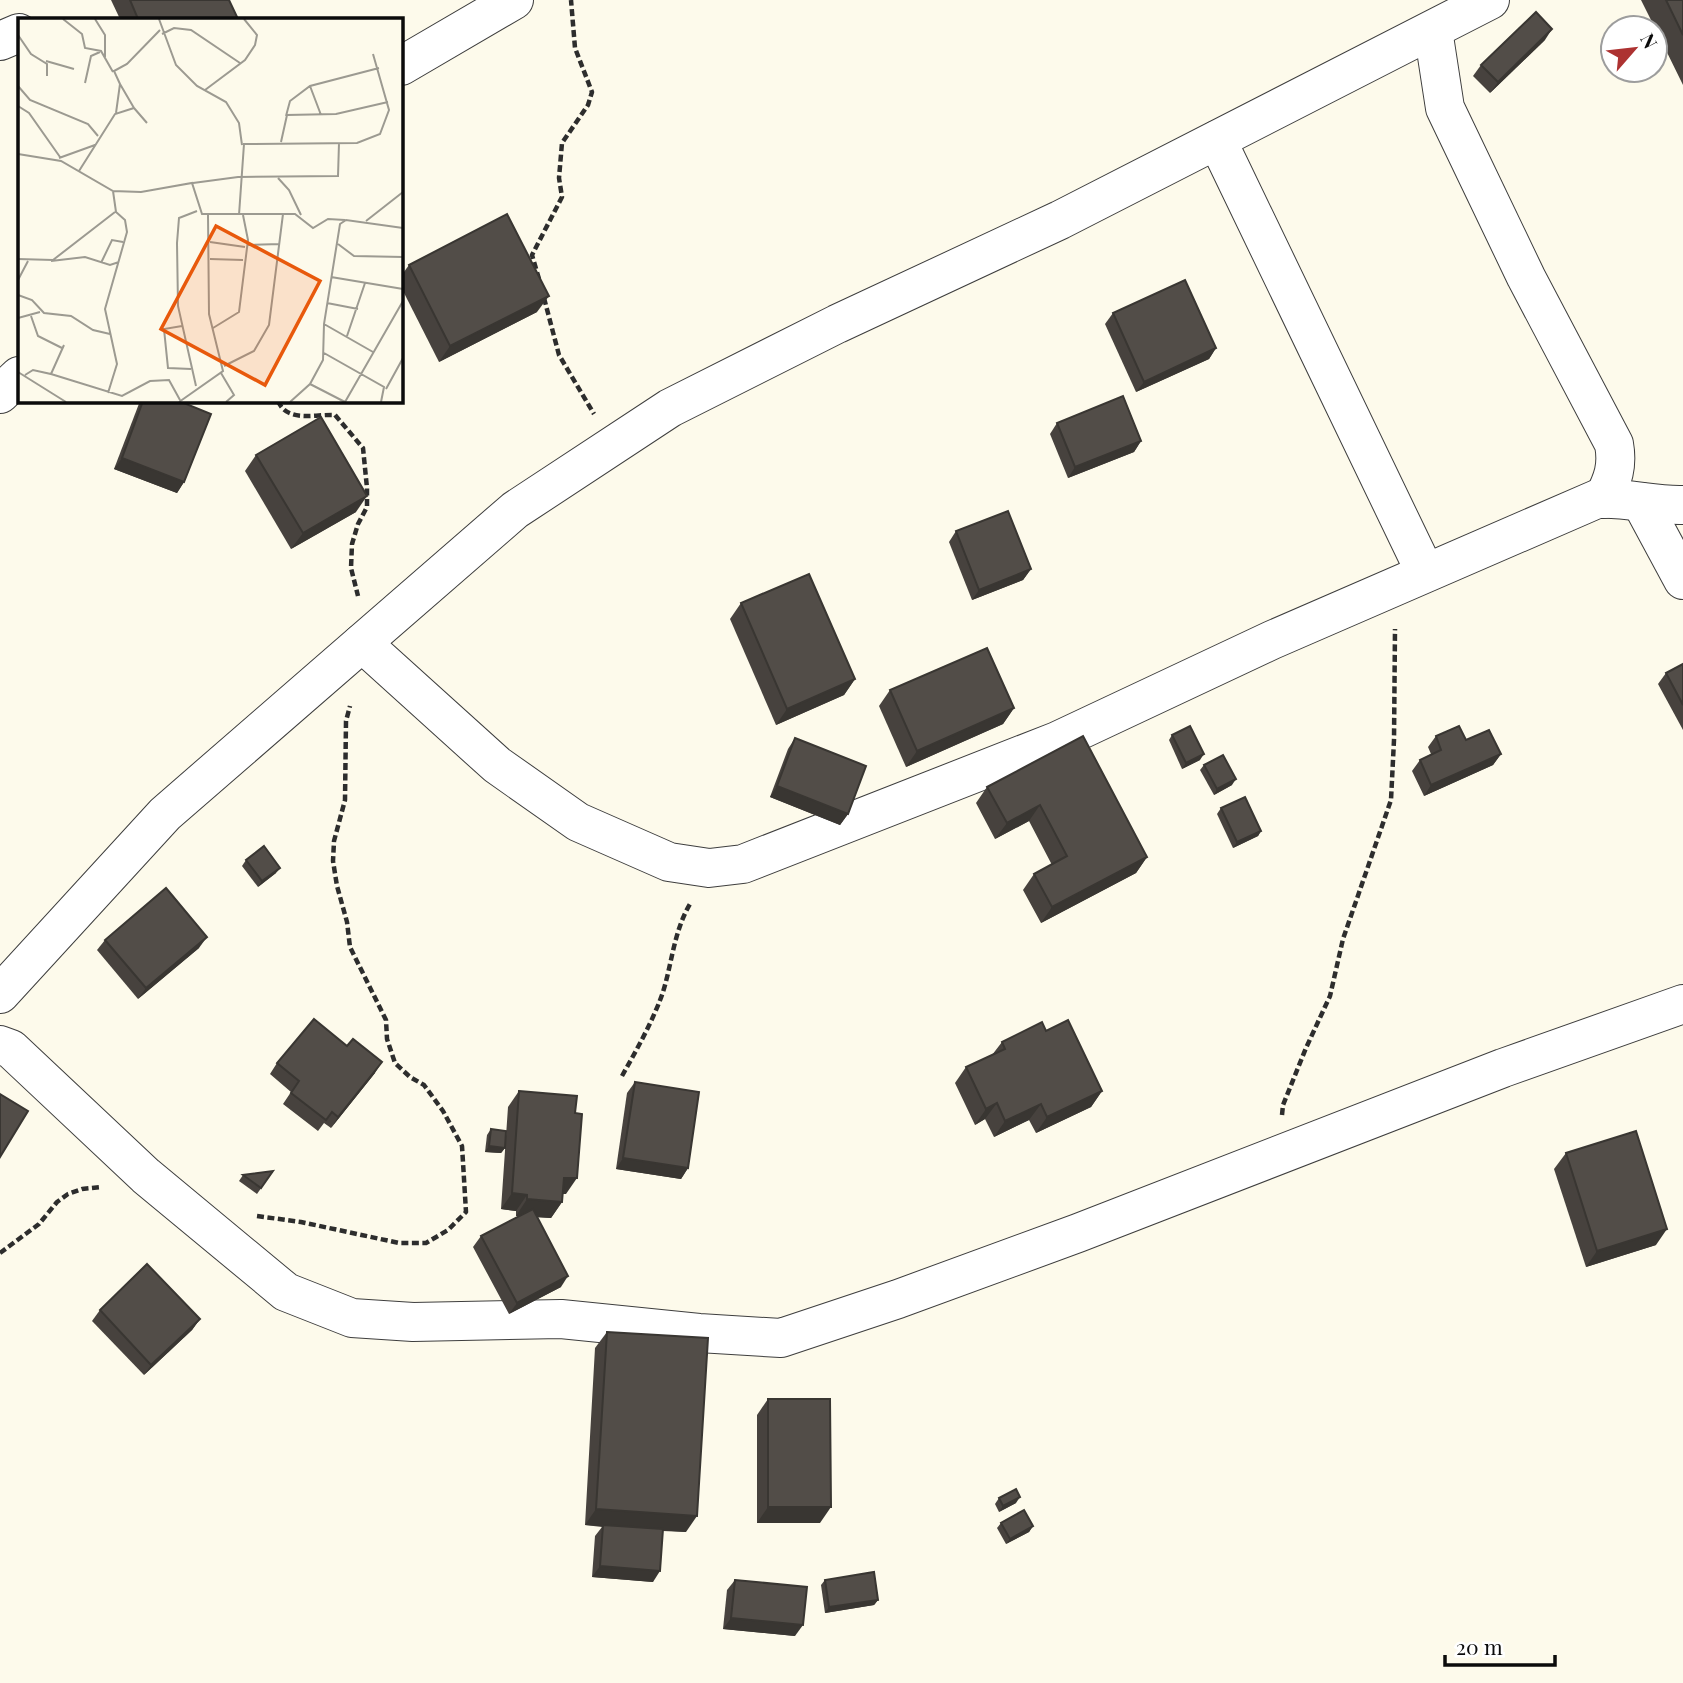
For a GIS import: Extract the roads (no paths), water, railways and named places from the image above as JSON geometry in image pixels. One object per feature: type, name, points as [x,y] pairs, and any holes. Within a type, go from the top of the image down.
[{"type":"street","points":[[402,65],[514,0]]},
{"type":"street","points":[[0,994],[165,814],[515,510],[682,401],[1060,220],[1490,0]]},
{"type":"street","points":[[1433,30],[1445,108],[1526,277],[1614,444],[1615,475],[1603,499]]},
{"type":"street","points":[[0,41],[18,33]]},
{"type":"street","points":[[1217,140],[1410,579]]},
{"type":"street","points":[[0,394],[18,377]]},
{"type":"street","points":[[360,645],[496,765],[578,822],[669,862],[709,869],[743,864],[1057,741],[1272,640],[1597,499],[1620,498],[1664,506],[1683,505]]},
{"type":"street","points":[[1641,502],[1683,580]]},
{"type":"street","points":[[0,1045],[11,1049],[146,1176],[286,1292],[352,1318],[413,1322],[561,1319],[781,1338],[911,1294],[1503,1068],[1683,1004]]}]
